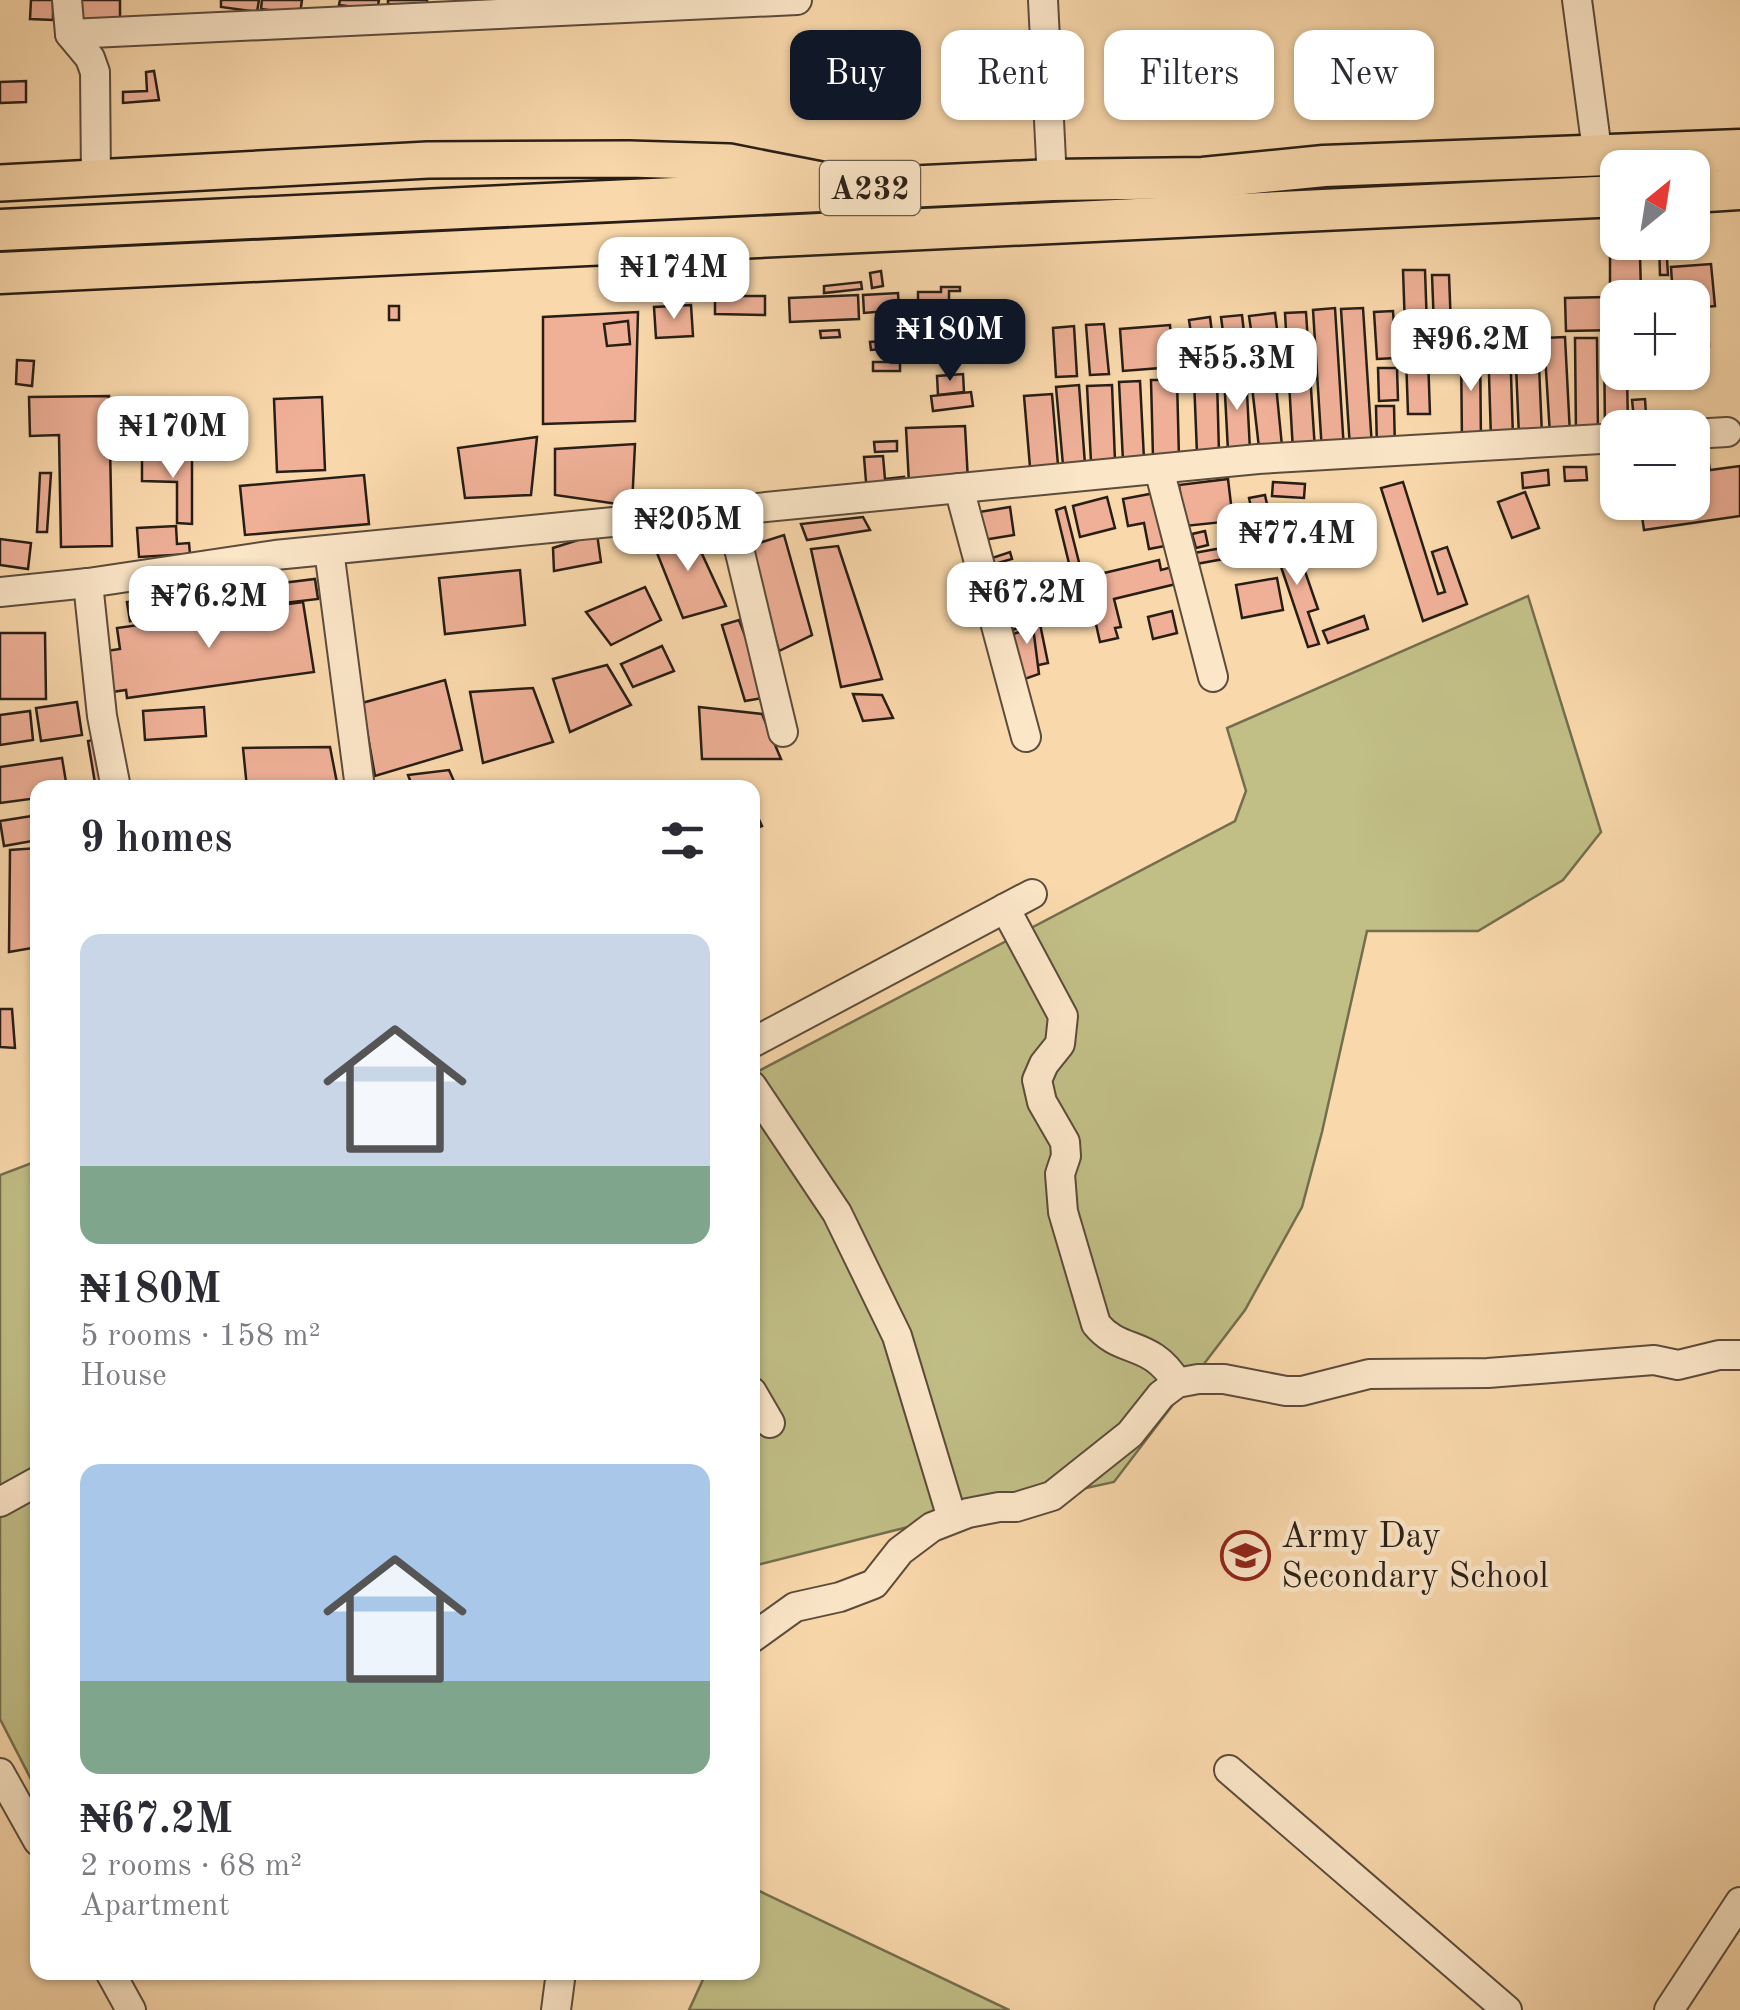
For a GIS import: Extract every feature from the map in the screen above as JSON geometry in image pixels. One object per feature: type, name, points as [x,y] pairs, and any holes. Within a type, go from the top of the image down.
[{"type":"highway","name":"A232","points":[[0,230],[862,188],[1203,178],[1324,166],[1740,150]]},
{"type":"highway","points":[[1710,191],[1740,190]]},
{"type":"highway","name":"A232","points":[[0,272],[1600,197]]},
{"type":"main road","points":[[0,183],[428,160],[629,159],[729,162],[862,188]]},
{"type":"street","points":[[68,0],[70,34],[96,72],[96,179]]},
{"type":"street","points":[[70,34],[797,0]]},
{"type":"street","points":[[1043,0],[1052,180]]},
{"type":"street","points":[[1578,0],[1598,158]]},
{"type":"street","points":[[1710,433],[1728,432]]},
{"type":"street","points":[[0,592],[329,550],[1258,459],[1600,439]]},
{"type":"street","points":[[1159,469],[1213,677]]},
{"type":"street","points":[[959,488],[1026,737]]},
{"type":"street","points":[[730,511],[783,732]]},
{"type":"street","points":[[329,550],[359,780]]},
{"type":"street","points":[[88,583],[102,716],[114,780]]},
{"type":"street","points":[[760,1039],[1032,894]]},
{"type":"street","points":[[1005,908],[1064,1016],[1060,1044],[1037,1080],[1042,1102],[1065,1142],[1066,1156],[1060,1174],[1063,1212],[1096,1324],[1107,1336],[1150,1352],[1167,1366],[1177,1383]]},
{"type":"street","points":[[760,1098],[837,1213],[897,1336],[952,1518]]},
{"type":"street","points":[[760,1632],[795,1607],[874,1584],[910,1542],[932,1527],[998,1506],[1034,1503],[1052,1496],[1130,1434],[1177,1383],[1224,1380],[1302,1391],[1368,1374],[1488,1374],[1654,1360],[1678,1365],[1719,1355],[1740,1355]]},
{"type":"street","points":[[760,1406],[770,1424]]},
{"type":"street","points":[[0,1502],[30,1485]]},
{"type":"street","points":[[1229,1770],[1507,2010]]},
{"type":"street","points":[[0,1773],[30,1827]]},
{"type":"street","points":[[1669,2010],[1740,1902]]},
{"type":"street","points":[[114,1980],[131,2010]]},
{"type":"street","points":[[556,2010],[560,1980]]},
{"type":"shaded area","points":[[1528,596],[1601,832],[1563,880],[1478,931],[1367,931],[1302,1207],[1245,1310],[1114,1482],[760,1564],[760,1070],[1235,821],[1246,791],[1227,728]]},
{"type":"shaded area","points":[[30,1164],[30,1777],[0,1719],[0,1175]]},
{"type":"shaded area","points":[[760,1891],[1009,2010],[689,2010],[703,1980],[760,1980]]},
{"type":"building","points":[[31,0],[53,0],[53,20],[30,19]]},
{"type":"building","points":[[80,0],[120,0],[120,24],[80,24]]},
{"type":"building","points":[[221,0],[259,0],[257,12],[221,7]]},
{"type":"building","points":[[262,0],[302,0],[300,14],[261,9]]},
{"type":"building","points":[[340,0],[379,0],[377,10],[339,5]]},
{"type":"building","points":[[388,0],[427,0],[427,7],[388,4]]},
{"type":"building","points":[[154,71],[159,100],[123,103],[123,92],[147,91],[146,72]]},
{"type":"building","points":[[26,81],[26,102],[0,103],[0,82]]},
{"type":"building","points":[[1610,260],[1640,260],[1641,280],[1610,280]]},
{"type":"building","points":[[1660,260],[1667,260],[1668,275],[1660,275]]},
{"type":"building","points":[[1711,264],[1715,306],[1710,306],[1710,280],[1672,280],[1671,267]]},
{"type":"building","points":[[1403,270],[1425,270],[1430,414],[1408,414]]},
{"type":"building","points":[[881,271],[883,286],[872,288],[870,273]]},
{"type":"building","points":[[680,273],[682,288],[661,291],[659,276]]},
{"type":"building","points":[[1432,275],[1449,275],[1452,353],[1435,353]]},
{"type":"building","points":[[861,282],[862,289],[824,293],[824,286]]},
{"type":"building","points":[[941,287],[960,287],[960,291],[949,291],[949,308],[918,308],[918,292],[941,292]]},
{"type":"building","points":[[898,293],[899,310],[864,313],[863,295]]},
{"type":"building","points":[[858,295],[859,319],[790,322],[789,298]]},
{"type":"building","points":[[715,296],[765,296],[765,315],[715,314]]},
{"type":"building","points":[[1600,297],[1600,330],[1566,331],[1565,298]]},
{"type":"building","points":[[691,305],[693,336],[656,338],[654,307]]},
{"type":"building","points":[[389,306],[399,306],[399,320],[389,320]]},
{"type":"building","points":[[1335,308],[1344,450],[1322,452],[1313,310]]},
{"type":"building","points":[[1363,308],[1372,447],[1350,448],[1341,309]]},
{"type":"building","points":[[1393,311],[1396,358],[1377,359],[1374,312]]},
{"type":"building","points":[[638,312],[635,421],[543,424],[543,317]]},
{"type":"building","points":[[1306,312],[1315,450],[1293,451],[1285,313]]},
{"type":"building","points":[[1275,313],[1282,368],[1257,371],[1249,316]]},
{"type":"building","points":[[1242,315],[1248,367],[1228,369],[1221,317]]},
{"type":"building","points":[[1210,317],[1216,365],[1196,367],[1189,320]]},
{"type":"building","points":[[628,321],[630,344],[607,346],[604,324]]},
{"type":"building","points":[[1104,324],[1109,374],[1090,375],[1086,325]]},
{"type":"building","points":[[1170,325],[1173,367],[1123,371],[1120,329]]},
{"type":"building","points":[[1074,326],[1077,376],[1056,377],[1053,328]]},
{"type":"building","points":[[839,330],[840,337],[821,338],[820,331]]},
{"type":"building","points":[[1565,337],[1570,434],[1550,435],[1544,338]]},
{"type":"building","points":[[1575,338],[1597,338],[1598,434],[1576,434]]},
{"type":"building","points":[[894,340],[895,348],[871,350],[870,342]]},
{"type":"building","points":[[1510,342],[1513,438],[1491,439],[1488,343]]},
{"type":"building","points":[[1515,342],[1538,342],[1542,435],[1519,436]]},
{"type":"building","points":[[1461,344],[1480,344],[1481,444],[1462,444]]},
{"type":"building","points":[[17,360],[34,361],[32,386],[16,384]]},
{"type":"building","points":[[873,362],[900,362],[900,371],[873,371]]},
{"type":"building","points":[[1378,368],[1397,368],[1398,400],[1379,401]]},
{"type":"building","points":[[963,374],[964,392],[938,395],[937,376]]},
{"type":"building","points":[[1246,374],[1250,450],[1228,451],[1224,375]]},
{"type":"building","points":[[1275,375],[1282,446],[1259,448],[1251,378]]},
{"type":"building","points":[[1194,379],[1217,379],[1219,453],[1197,454]]},
{"type":"building","points":[[1151,380],[1177,380],[1179,458],[1153,458]]},
{"type":"building","points":[[1140,381],[1144,459],[1123,461],[1119,382]]},
{"type":"building","points":[[1079,385],[1085,464],[1063,465],[1056,387]]},
{"type":"building","points":[[1112,385],[1115,461],[1091,462],[1087,386]]},
{"type":"building","points":[[1605,390],[1627,390],[1628,410],[1605,410]]},
{"type":"building","points":[[971,392],[973,406],[933,411],[931,396]]},
{"type":"building","points":[[1052,394],[1058,465],[1030,467],[1024,396]]},
{"type":"building","points":[[109,396],[112,546],[61,547],[59,435],[30,436],[29,397]]},
{"type":"building","points":[[322,397],[325,470],[277,472],[274,399]]},
{"type":"building","points":[[178,398],[181,434],[159,436],[156,400]]},
{"type":"building","points":[[1645,399],[1646,410],[1633,410],[1632,400]]},
{"type":"building","points":[[1376,406],[1394,406],[1395,449],[1377,449]]},
{"type":"building","points":[[965,426],[968,481],[909,483],[906,428]]},
{"type":"building","points":[[537,437],[531,495],[465,498],[458,448]]},
{"type":"building","points":[[897,441],[897,451],[875,452],[874,442]]},
{"type":"building","points":[[635,444],[632,506],[555,495],[555,449]]},
{"type":"building","points":[[883,456],[885,479],[904,477],[905,491],[867,494],[864,457]]},
{"type":"building","points":[[142,457],[192,457],[192,524],[177,523],[177,482],[142,481]]},
{"type":"building","points":[[1740,466],[1740,516],[1644,530],[1643,520],[1710,520],[1710,470]]},
{"type":"building","points":[[1564,467],[1586,467],[1587,480],[1565,481]]},
{"type":"building","points":[[1548,470],[1549,485],[1523,488],[1522,473]]},
{"type":"building","points":[[40,473],[51,473],[47,532],[37,532]]},
{"type":"building","points":[[364,475],[369,524],[245,535],[240,486]]},
{"type":"building","points":[[1228,479],[1233,521],[1185,526],[1179,485]]},
{"type":"building","points":[[1273,482],[1305,484],[1304,498],[1272,496]]},
{"type":"building","points":[[1403,482],[1438,594],[1445,592],[1432,552],[1447,547],[1467,604],[1423,621],[1381,488]]},
{"type":"building","points":[[1160,492],[1170,545],[1149,549],[1144,523],[1128,526],[1123,499]]},
{"type":"building","points":[[1525,492],[1539,528],[1512,538],[1498,502]]},
{"type":"building","points":[[1265,495],[1268,509],[1252,512],[1249,498]]},
{"type":"building","points":[[1107,497],[1115,528],[1080,537],[1073,506]]},
{"type":"building","points":[[1010,507],[1014,535],[977,541],[973,513]]},
{"type":"building","points":[[1065,507],[1083,578],[1159,560],[1161,570],[1176,566],[1180,583],[1114,599],[1121,627],[1115,628],[1118,638],[1100,642],[1091,602],[1010,626],[1003,595],[1045,585],[1047,594],[1075,588],[1056,510]]},
{"type":"building","points":[[1285,513],[1298,547],[1291,549],[1278,515]]},
{"type":"building","points":[[863,517],[870,530],[807,540],[801,524]]},
{"type":"building","points":[[1305,524],[1311,541],[1301,544],[1296,527]]},
{"type":"building","points":[[176,526],[177,544],[189,543],[190,554],[139,557],[137,528]]},
{"type":"building","points":[[691,530],[726,606],[683,618],[651,538]]},
{"type":"building","points":[[1205,531],[1208,545],[1196,548],[1192,534]]},
{"type":"building","points":[[1280,531],[1289,557],[1299,554],[1318,609],[1308,612],[1319,644],[1308,647],[1270,534]]},
{"type":"building","points":[[597,534],[601,562],[554,571],[553,548]]},
{"type":"building","points":[[784,535],[812,635],[779,651],[750,546]]},
{"type":"building","points":[[0,539],[31,543],[28,569],[0,565]]},
{"type":"building","points":[[1266,540],[1268,551],[1196,564],[1194,553]]},
{"type":"building","points":[[838,546],[882,679],[841,687],[811,549]]},
{"type":"building","points":[[1010,552],[1012,559],[991,565],[989,559]]},
{"type":"building","points":[[520,570],[525,625],[445,634],[439,578]]},
{"type":"building","points":[[1277,578],[1283,610],[1242,618],[1236,585]]},
{"type":"building","points":[[315,579],[318,599],[130,621],[127,602]]},
{"type":"building","points":[[645,587],[661,620],[611,645],[586,612]]},
{"type":"building","points":[[303,602],[314,672],[127,698],[126,690],[105,693],[99,652],[120,649],[117,628]]},
{"type":"building","points":[[1172,611],[1177,633],[1153,639],[1148,617]]},
{"type":"building","points":[[1364,616],[1368,629],[1328,643],[1323,631]]},
{"type":"building","points":[[739,620],[768,697],[745,701],[722,625]]},
{"type":"building","points":[[1040,624],[1048,663],[1015,670],[1006,631]]},
{"type":"building","points":[[1033,627],[1039,674],[1019,681],[1005,637]]},
{"type":"building","points":[[0,633],[45,633],[46,699],[0,699]]},
{"type":"building","points":[[662,646],[674,671],[633,687],[621,664]]},
{"type":"building","points":[[607,665],[631,705],[570,732],[553,679]]},
{"type":"building","points":[[445,680],[462,750],[375,776],[362,703]]},
{"type":"building","points":[[533,688],[553,742],[483,763],[470,692]]},
{"type":"building","points":[[853,694],[882,695],[893,718],[863,721]]},
{"type":"building","points":[[77,702],[82,735],[41,741],[36,708]]},
{"type":"building","points":[[204,707],[206,736],[145,740],[143,711]]},
{"type":"building","points":[[699,707],[762,714],[781,759],[702,759]]},
{"type":"building","points":[[30,711],[33,740],[0,745],[0,715]]},
{"type":"building","points":[[100,739],[108,780],[94,780],[88,741]]},
{"type":"building","points":[[330,747],[336,780],[246,780],[243,748]]},
{"type":"building","points":[[62,758],[66,780],[30,780],[30,799],[0,803],[0,767]]},
{"type":"building","points":[[449,770],[453,780],[410,780],[408,775]]},
{"type":"building","points":[[30,816],[30,841],[4,846],[0,821]]},
{"type":"building","points":[[30,849],[30,948],[9,952],[10,850]]},
{"type":"building","points":[[0,1009],[12,1009],[15,1048],[0,1047]]},
{"type":"place","name":"Army Day Secondary School","points":[[1246,1555]]}]
